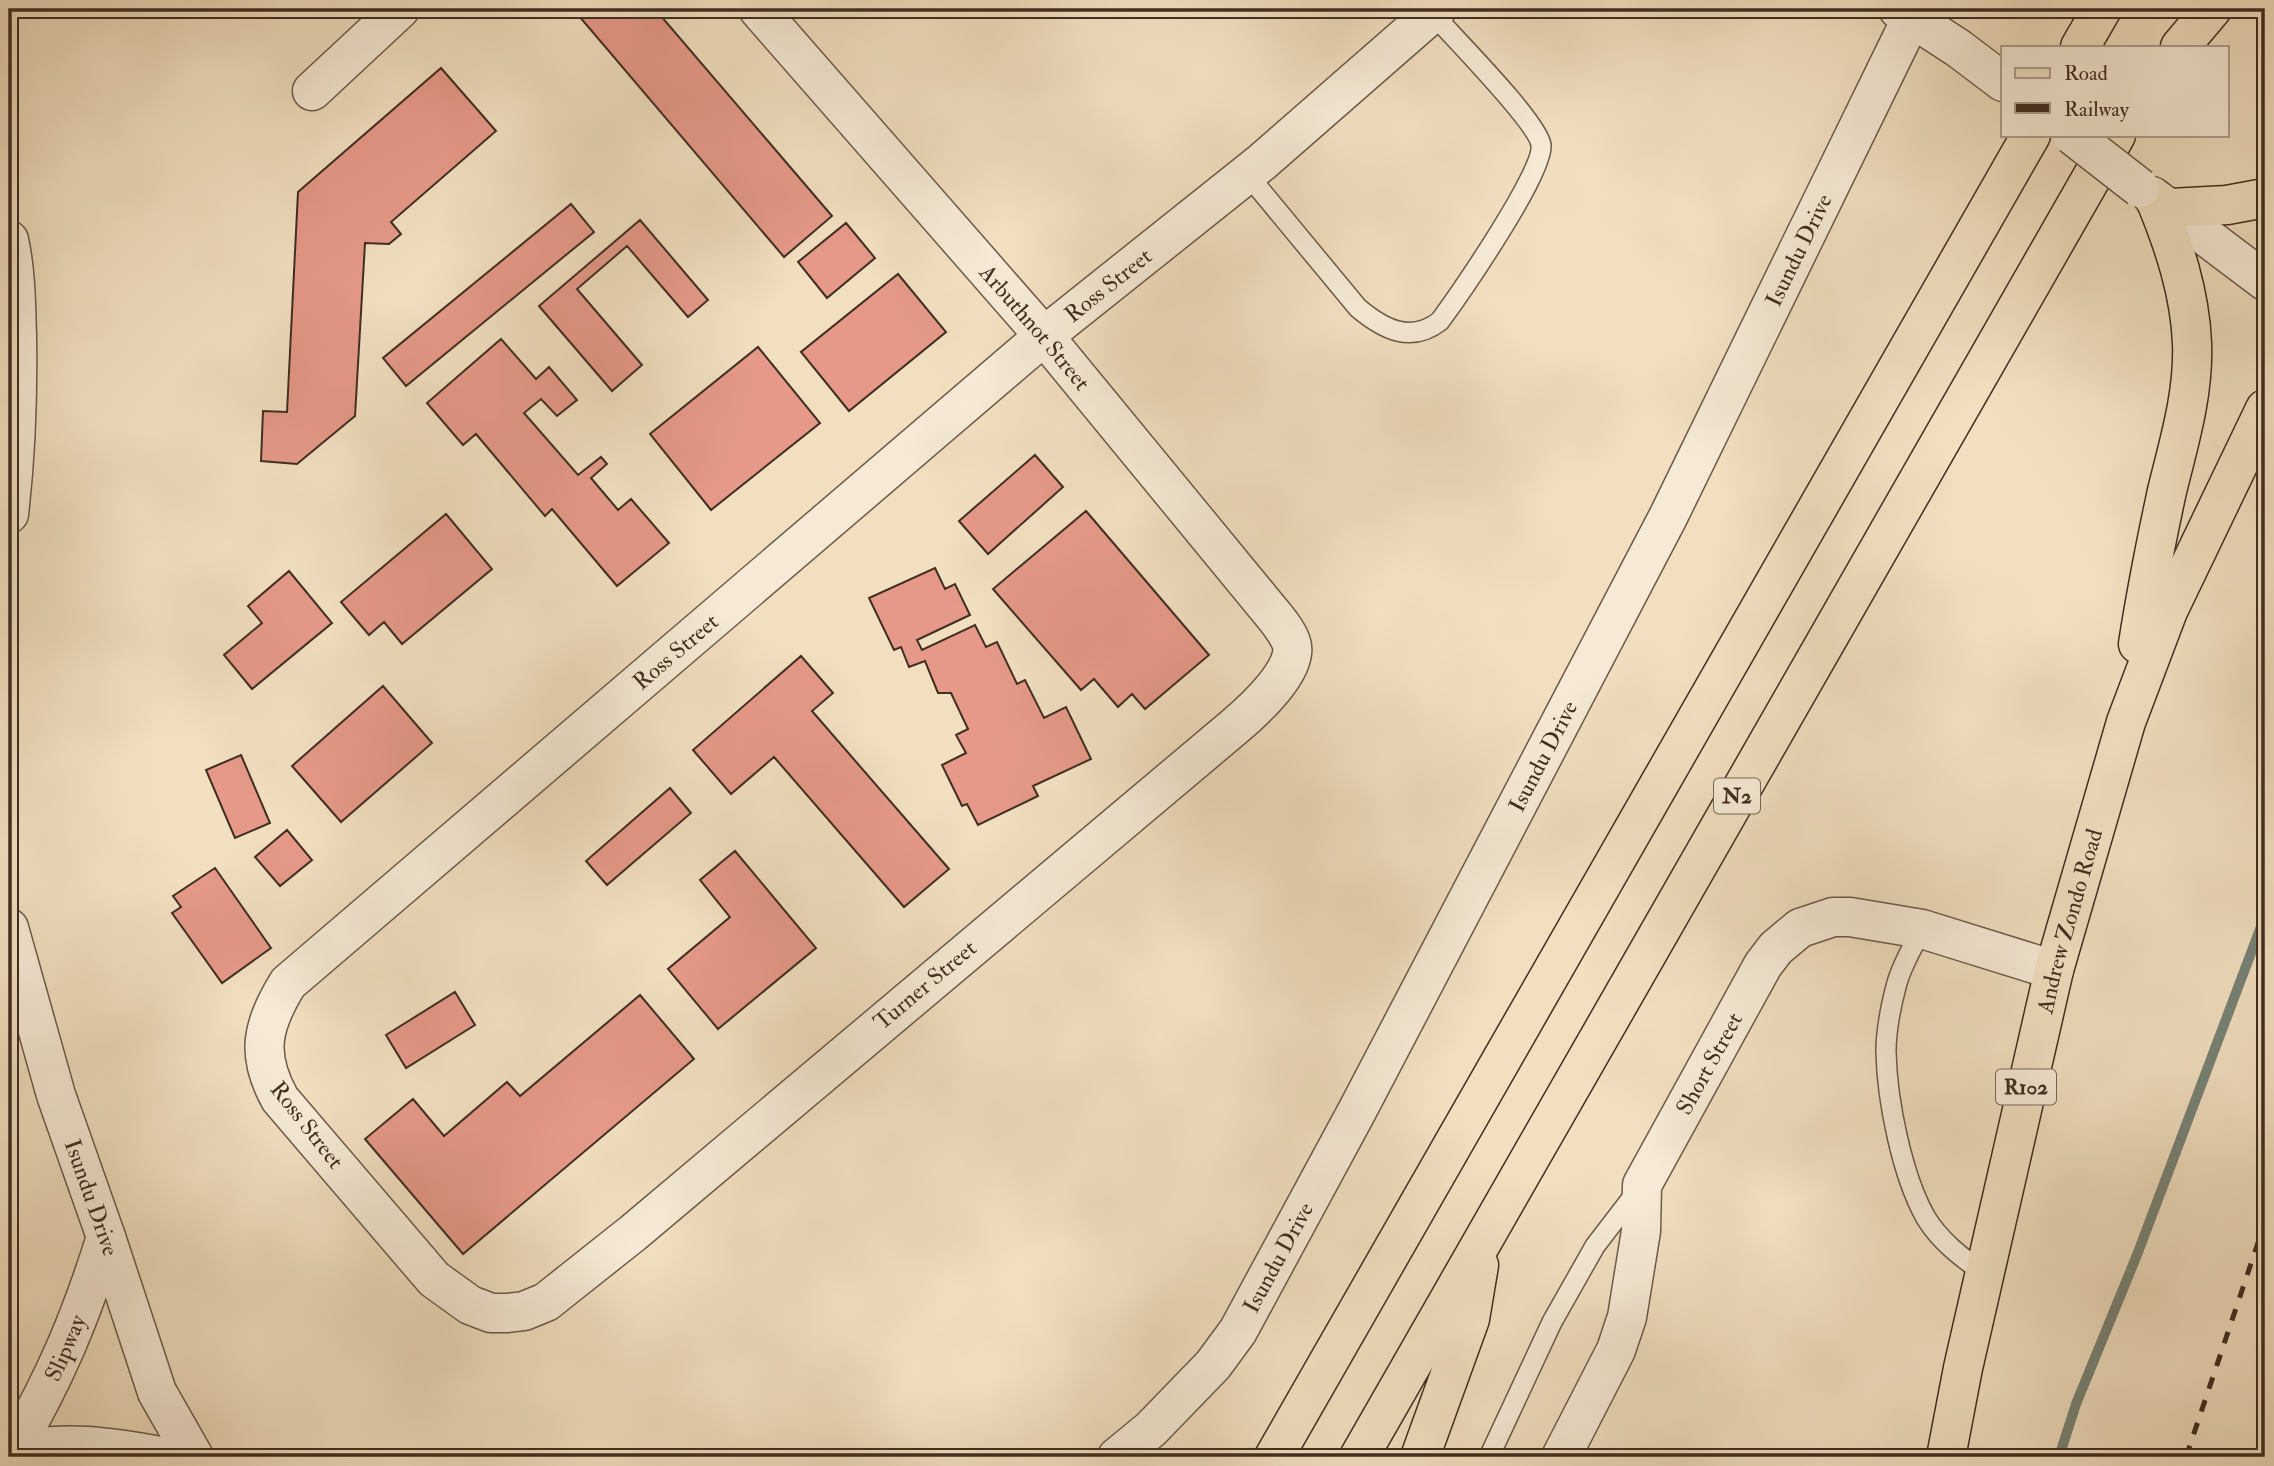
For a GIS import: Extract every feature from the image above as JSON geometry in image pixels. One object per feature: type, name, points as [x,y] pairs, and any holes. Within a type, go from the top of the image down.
[{"type":"main road","points":[[2081,46],[2102,9]]},
{"type":"main road","points":[[2166,46],[2186,9]]},
{"type":"main road","points":[[2181,46],[2212,9]]},
{"type":"main road","points":[[1274,1457],[2030,136]]},
{"type":"main road","name":"N2","points":[[1359,1457],[2115,136]]},
{"type":"main road","points":[[2126,722],[2144,607],[2187,411],[2192,344],[2188,304],[2179,265],[2155,198],[2227,205],[2265,198]]},
{"type":"main road","name":"Andrew Zondo Road","points":[[1946,1457],[1984,1273],[2054,970],[2126,722],[2168,611],[2265,409]]},
{"type":"main road","points":[[1420,1457],[1470,1319],[1483,1238]]},
{"type":"street","points":[[312,92],[400,9]]},
{"type":"street","name":"Arbuthnot Street","points":[[758,9],[1044,336],[1266,606],[1293,645],[1292,657]]},
{"type":"street","name":"Ross Street","points":[[546,1301],[524,1311],[491,1312],[470,1305],[434,1279],[280,1099],[269,1079],[264,1061],[268,1023],[288,983],[1044,336],[1247,174],[1434,11]]},
{"type":"street","points":[[1909,12],[2001,80]]},
{"type":"street","name":"Isundu Drive","points":[[1117,1457],[1151,1429],[1213,1365],[1238,1331],[1357,1111],[1668,517],[1909,12]]},
{"type":"street","points":[[2072,136],[2265,281]]},
{"type":"street","points":[[9,240],[15,271],[19,402],[9,514]]},
{"type":"street","name":"Turner Street","points":[[546,1301],[633,1233],[1242,720],[1274,687],[1292,657]]},
{"type":"street","name":"Short Street","points":[[1561,1457],[1616,1350],[1627,1317],[1641,1231],[1642,1185],[1763,965],[1786,938],[1800,928],[1833,917],[1850,916],[1922,929],[2054,970]]},
{"type":"street","name":"Isundu Drive","points":[[9,928],[56,1095],[157,1392],[194,1457]]},
{"type":"street","name":"Slipway","points":[[10,1452],[37,1409],[64,1355],[89,1293],[106,1237]]},
{"type":"street","points":[[10,1452],[54,1445],[86,1444],[165,1457]]},
{"type":"lane","points":[[1247,174],[1358,308],[1374,321],[1412,333],[1424,331],[1440,321],[1523,194],[1541,158],[1541,145],[1530,122],[1434,11]]},
{"type":"lane","points":[[1922,929],[1898,980],[1889,1022],[1886,1049],[1890,1095],[1901,1152],[1927,1219],[1964,1260],[1984,1273]]},
{"type":"lane","points":[[1489,1457],[1564,1300],[1595,1246],[1642,1185]]},
{"type":"building","points":[[573,9],[655,9],[832,216],[784,257]]},
{"type":"building","points":[[441,68],[496,131],[391,222],[401,234],[389,244],[365,243],[355,416],[297,464],[261,461],[263,411],[287,412],[298,192]]},
{"type":"building","points":[[571,204],[594,232],[406,386],[383,358]]},
{"type":"building","points":[[640,220],[708,300],[688,317],[627,246],[577,289],[642,365],[612,391],[539,306]]},
{"type":"building","points":[[846,223],[875,258],[827,298],[798,262]]},
{"type":"building","points":[[898,274],[946,332],[849,411],[801,352]]},
{"type":"building","points":[[501,339],[536,379],[549,367],[577,400],[557,416],[541,399],[524,413],[578,475],[601,457],[607,464],[591,478],[618,510],[631,499],[669,543],[617,586],[552,509],[545,516],[476,434],[463,445],[427,403]]},
{"type":"building","points":[[758,347],[820,423],[711,510],[650,434]]},
{"type":"building","points":[[1035,455],[1063,487],[988,554],[959,521]]},
{"type":"building","points":[[1086,511],[1209,655],[1145,709],[1132,694],[1118,707],[1094,679],[1081,690],[993,589]]},
{"type":"building","points":[[446,514],[492,569],[402,644],[384,622],[369,635],[341,602]]},
{"type":"building","points":[[935,568],[945,589],[955,584],[970,615],[917,640],[922,650],[975,625],[986,647],[997,642],[1017,684],[1025,680],[1044,718],[1066,707],[1091,759],[1033,786],[1038,796],[978,825],[967,804],[962,806],[942,765],[966,753],[956,735],[968,729],[951,693],[938,693],[925,661],[909,667],[901,647],[894,650],[869,598]]},
{"type":"building","points":[[289,571],[332,623],[252,689],[224,655],[262,623],[248,606]]},
{"type":"building","points":[[801,656],[833,693],[812,711],[949,869],[904,907],[774,757],[731,794],[693,750]]},
{"type":"building","points":[[383,686],[432,743],[341,822],[292,766]]},
{"type":"building","points":[[241,755],[270,823],[235,838],[206,770]]},
{"type":"building","points":[[670,788],[691,813],[607,885],[586,861]]},
{"type":"building","points":[[287,830],[312,860],[280,886],[255,857]]},
{"type":"building","points":[[735,851],[816,948],[718,1029],[668,969],[730,917],[700,880]]},
{"type":"building","points":[[215,868],[271,948],[222,983],[172,913],[181,907],[173,896]]},
{"type":"building","points":[[455,992],[475,1025],[406,1068],[386,1035]]},
{"type":"building","points":[[640,995],[694,1059],[463,1254],[365,1139],[413,1099],[444,1136],[507,1082],[520,1096]]},
{"type":"waterway","points":[[2059,1457],[2076,1404],[2137,1255],[2265,916]]},
{"type":"railway","points":[[2186,1457],[2265,1222]]}]
